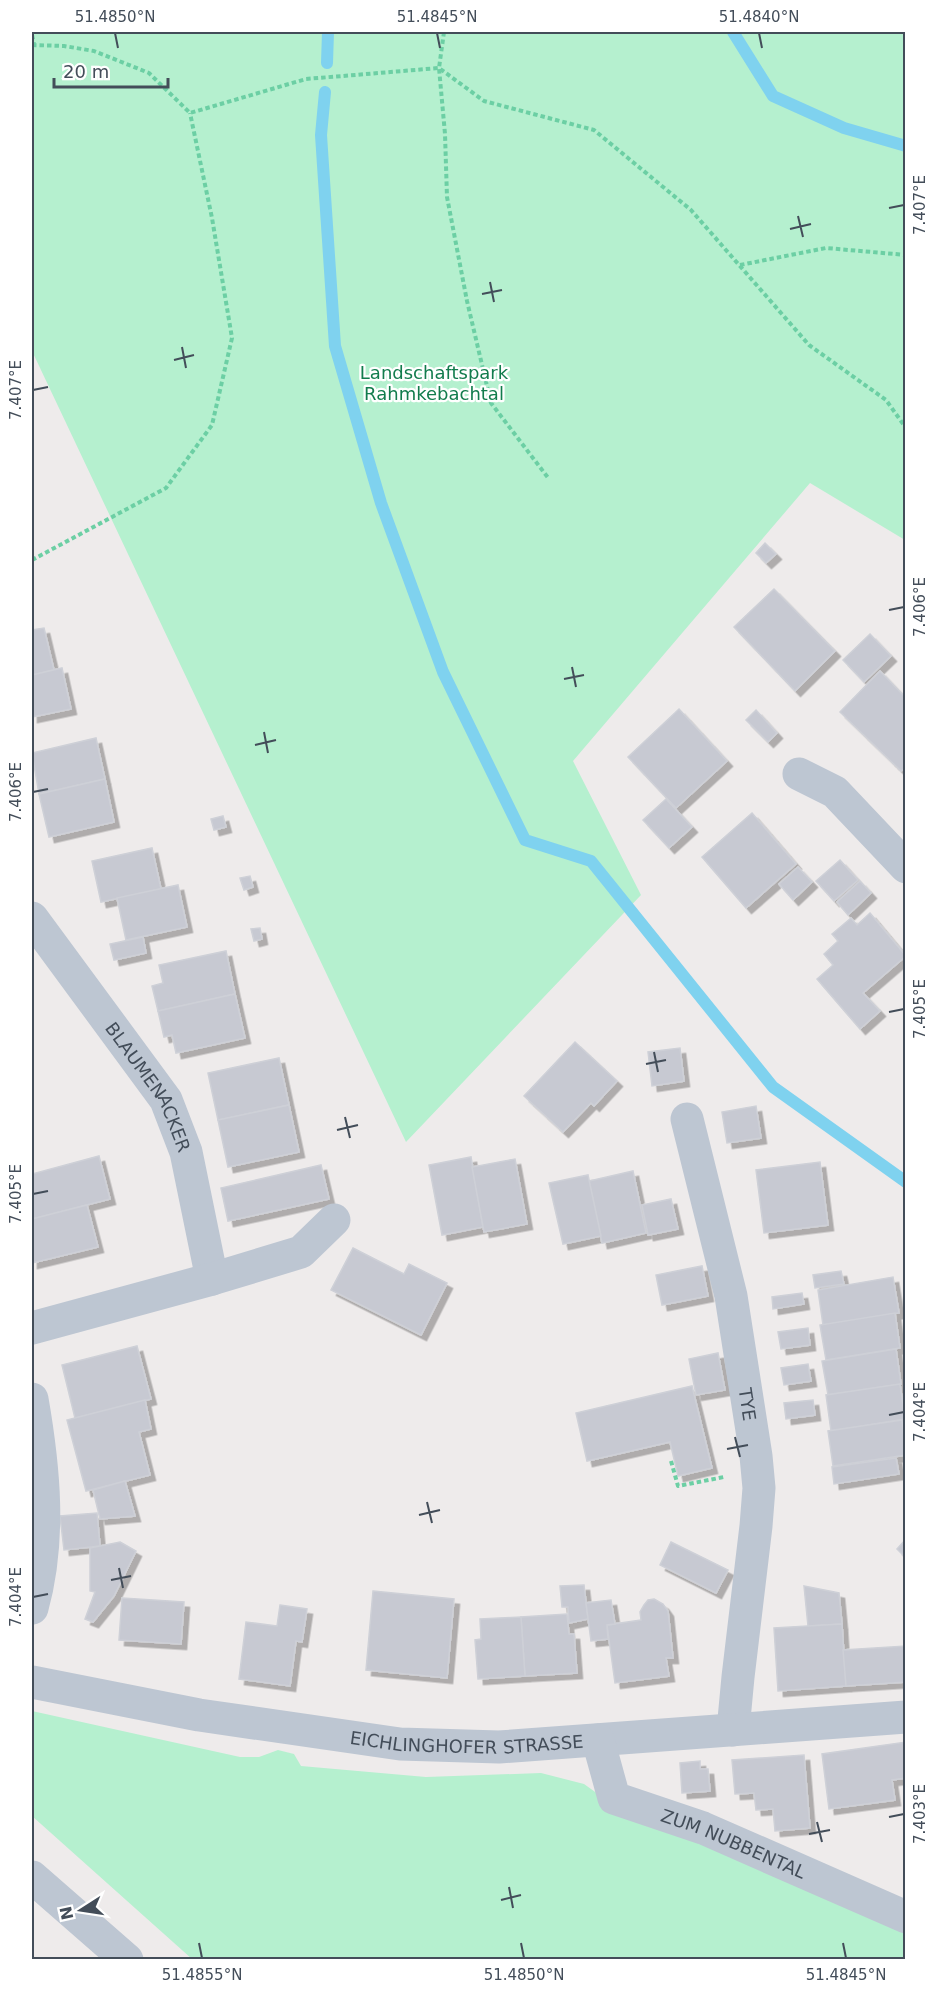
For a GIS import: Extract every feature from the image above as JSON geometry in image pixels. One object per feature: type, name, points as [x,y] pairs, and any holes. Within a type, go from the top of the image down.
[{"type":"street","points":[[799,774],[835,792],[906,867]]},
{"type":"street","name":"BLAUMENACKER","points":[[32,918],[166,1100],[186,1152],[212,1279]]},
{"type":"street","name":"TYE","points":[[687,1119],[731,1296],[759,1488],[734,1730]]},
{"type":"street","points":[[32,1328],[301,1252],[334,1220]]},
{"type":"street","points":[[32,1399],[40,1444],[44,1499],[39,1581],[32,1608]]},
{"type":"street","name":"EICHLINGHOFER STRASSE","points":[[32,1682],[199,1715],[400,1744],[499,1747],[906,1717]]},
{"type":"street","name":"ZUM NUBBENTAL","points":[[598,1740],[614,1798],[703,1828],[906,1917]]},
{"type":"street","points":[[32,1877],[127,1959]]},
{"type":"path","points":[[444,32],[439,68],[445,134],[447,197],[467,301],[491,404],[549,479]]},
{"type":"path","points":[[32,36],[32,45],[64,46],[94,51],[149,73],[190,113],[212,218],[232,338],[212,425],[166,488],[32,560]]},
{"type":"path","points":[[190,113],[306,79],[439,68],[484,101],[594,130],[691,210],[809,345],[886,400],[906,428]]},
{"type":"path","points":[[740,265],[826,248],[906,255]]},
{"type":"path","points":[[671,1461],[678,1486],[757,1471]]},
{"type":"green space","name":"Landschaftspark Rahmkebachtal","points":[[32,32],[905,32],[905,540],[810,483],[573,761],[641,895],[406,1142],[32,351]]},
{"type":"green space","points":[[32,1711],[240,1757],[259,1757],[278,1750],[294,1754],[301,1766],[426,1777],[541,1773],[584,1784],[612,1804],[905,1927],[905,1959],[192,1959],[32,1816]]},
{"type":"building","points":[[765,543],[776,554],[766,563],[756,553]]},
{"type":"building","points":[[774,589],[835,651],[795,691],[734,627]]},
{"type":"building","points":[[44,628],[54,670],[32,675],[32,630]]},
{"type":"building","points":[[870,634],[891,656],[864,682],[843,660]]},
{"type":"building","points":[[62,668],[71,709],[32,717],[32,675]]},
{"type":"building","points":[[880,671],[906,698],[906,767],[901,771],[840,712]]},
{"type":"building","points":[[679,709],[727,761],[676,808],[628,757]]},
{"type":"building","points":[[756,710],[777,733],[768,742],[746,720]]},
{"type":"building","points":[[96,738],[105,779],[39,794],[32,753]]},
{"type":"building","points":[[105,779],[114,822],[49,837],[39,794]]},
{"type":"building","points":[[666,799],[692,827],[669,848],[643,820]]},
{"type":"building","points":[[752,813],[796,864],[746,908],[702,857]]},
{"type":"building","points":[[223,816],[226,827],[214,830],[211,819]]},
{"type":"building","points":[[152,848],[161,889],[101,902],[92,861]]},
{"type":"building","points":[[840,860],[858,880],[834,901],[816,881]]},
{"type":"building","points":[[798,867],[812,882],[793,900],[779,884]]},
{"type":"building","points":[[250,876],[253,887],[244,890],[240,878]]},
{"type":"building","points":[[860,881],[871,893],[848,915],[837,902]]},
{"type":"building","points":[[178,885],[187,927],[126,940],[117,898]]},
{"type":"building","points":[[870,913],[906,956],[863,993],[880,1011],[860,1029],[817,979],[833,965],[824,954],[838,941],[832,934],[851,918],[857,925]]},
{"type":"building","points":[[260,928],[262,939],[254,941],[251,929]]},
{"type":"building","points":[[143,937],[146,953],[114,960],[110,944]]},
{"type":"building","points":[[226,951],[235,994],[158,1011],[152,986],[163,983],[159,965]]},
{"type":"building","points":[[235,994],[245,1038],[176,1053],[172,1035],[164,1037],[158,1011]]},
{"type":"building","points":[[575,1042],[617,1081],[594,1106],[591,1103],[563,1132],[524,1096]]},
{"type":"building","points":[[680,1048],[684,1081],[652,1086],[648,1052]]},
{"type":"building","points":[[279,1058],[289,1105],[218,1120],[208,1073]]},
{"type":"building","points":[[289,1105],[299,1152],[228,1167],[218,1120]]},
{"type":"building","points":[[756,1106],[761,1138],[727,1143],[722,1112]]},
{"type":"building","points":[[99,1156],[110,1199],[32,1219],[32,1174]]},
{"type":"building","points":[[471,1157],[483,1227],[442,1235],[429,1165]]},
{"type":"building","points":[[515,1159],[527,1224],[484,1232],[472,1167]]},
{"type":"building","points":[[820,1162],[828,1225],[764,1233],[756,1170]]},
{"type":"building","points":[[321,1165],[329,1199],[228,1221],[221,1188]]},
{"type":"building","points":[[633,1171],[646,1233],[602,1243],[589,1181]]},
{"type":"building","points":[[588,1175],[601,1236],[563,1244],[549,1183]]},
{"type":"building","points":[[671,1199],[678,1229],[648,1235],[642,1205]]},
{"type":"building","points":[[87,1205],[98,1247],[32,1263],[32,1219]]},
{"type":"building","points":[[353,1248],[404,1274],[409,1264],[447,1283],[421,1335],[331,1290]]},
{"type":"building","points":[[702,1266],[708,1296],[662,1305],[656,1275]]},
{"type":"building","points":[[841,1271],[844,1284],[815,1288],[813,1275]]},
{"type":"building","points":[[893,1277],[899,1313],[823,1325],[818,1290]]},
{"type":"building","points":[[802,1293],[804,1304],[773,1309],[772,1297]]},
{"type":"building","points":[[895,1313],[900,1348],[826,1360],[820,1325]]},
{"type":"building","points":[[808,1328],[810,1345],[781,1349],[778,1332]]},
{"type":"building","points":[[137,1346],[151,1399],[75,1418],[62,1365]]},
{"type":"building","points":[[896,1349],[901,1384],[828,1395],[822,1361]]},
{"type":"building","points":[[718,1353],[725,1390],[696,1395],[689,1359]]},
{"type":"building","points":[[808,1364],[811,1381],[784,1385],[781,1368]]},
{"type":"building","points":[[900,1384],[905,1419],[831,1431],[826,1395]]},
{"type":"building","points":[[692,1386],[712,1468],[678,1476],[670,1442],[587,1461],[576,1413]]},
{"type":"building","points":[[145,1400],[151,1429],[139,1432],[150,1475],[86,1491],[67,1420]]},
{"type":"building","points":[[813,1400],[815,1415],[786,1419],[784,1403]]},
{"type":"building","points":[[902,1420],[906,1455],[833,1466],[828,1431]]},
{"type":"building","points":[[896,1458],[899,1474],[834,1484],[832,1467]]},
{"type":"building","points":[[125,1481],[135,1516],[100,1519],[93,1490]]},
{"type":"building","points":[[97,1513],[100,1546],[64,1550],[60,1516]]},
{"type":"building","points":[[906,1539],[906,1558],[897,1549]]},
{"type":"building","points":[[120,1542],[136,1551],[114,1596],[93,1622],[85,1619],[95,1592],[90,1591],[90,1548]]},
{"type":"building","points":[[671,1542],[728,1570],[716,1593],[660,1565]]},
{"type":"building","points":[[584,1585],[588,1619],[569,1623],[568,1607],[562,1607],[560,1586]]},
{"type":"building","points":[[804,1586],[839,1593],[842,1624],[808,1626]]},
{"type":"building","points":[[373,1591],[454,1599],[447,1678],[366,1670]]},
{"type":"building","points":[[122,1598],[184,1602],[181,1644],[119,1640]]},
{"type":"building","points":[[654,1599],[663,1604],[668,1611],[673,1658],[666,1658],[669,1676],[615,1683],[607,1625],[641,1620],[640,1612],[644,1605],[648,1600]]},
{"type":"building","points":[[611,1600],[615,1624],[607,1625],[608,1639],[591,1641],[586,1603]]},
{"type":"building","points":[[280,1605],[307,1609],[302,1642],[296,1641],[290,1686],[239,1679],[246,1622],[277,1626]]},
{"type":"building","points":[[567,1614],[569,1634],[574,1634],[577,1673],[525,1676],[521,1617]]},
{"type":"building","points":[[521,1617],[525,1676],[478,1679],[475,1640],[481,1639],[480,1619]]},
{"type":"building","points":[[842,1624],[846,1686],[778,1691],[774,1628]]},
{"type":"building","points":[[906,1646],[906,1682],[846,1686],[843,1650]]},
{"type":"building","points":[[906,1742],[906,1778],[892,1780],[895,1800],[829,1809],[822,1754]]},
{"type":"building","points":[[804,1755],[810,1828],[775,1831],[773,1809],[756,1810],[754,1793],[735,1794],[732,1760]]},
{"type":"building","points":[[700,1761],[700,1769],[708,1769],[710,1791],[682,1793],[680,1763]]},
{"type":"waterway","points":[[327,63],[328,32]]},
{"type":"waterway","points":[[733,32],[773,96],[844,128],[906,146]]},
{"type":"waterway","points":[[325,92],[321,135],[335,346],[381,503],[443,672],[525,840],[591,861],[773,1087],[906,1182]]}]
